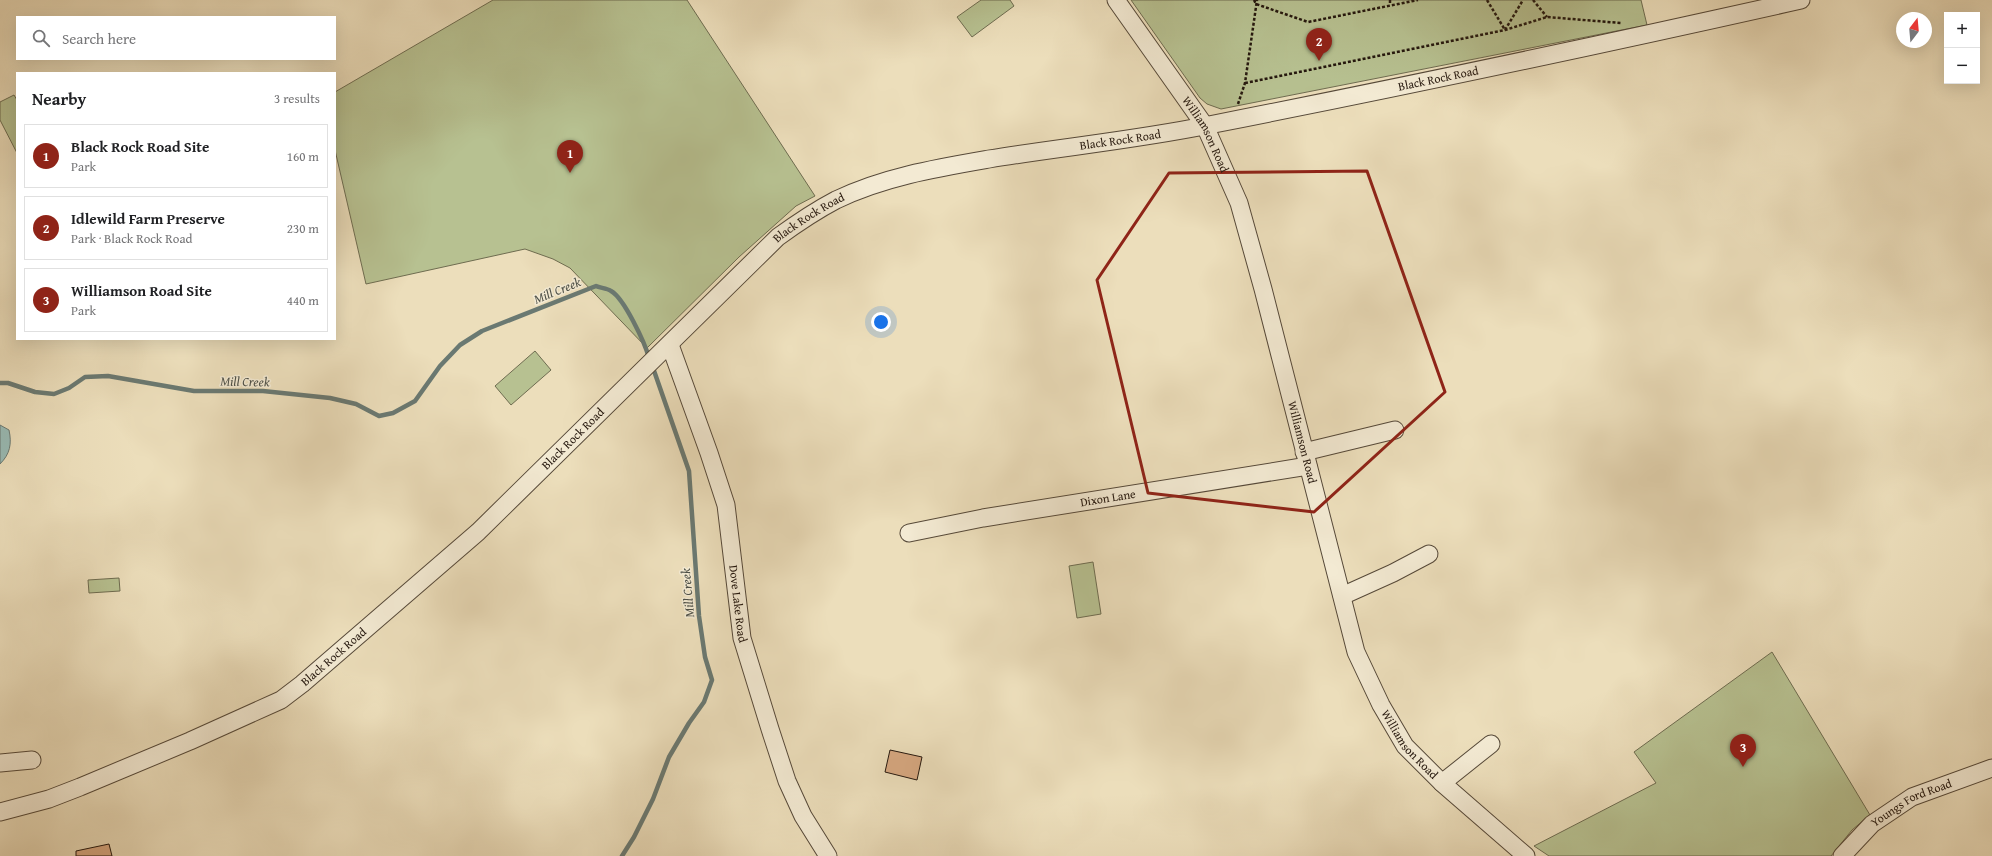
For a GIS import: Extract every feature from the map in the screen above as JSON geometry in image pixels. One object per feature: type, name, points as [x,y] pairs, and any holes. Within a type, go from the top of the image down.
[{"type":"street","name":"Williamson Road","points":[[1116,0],[1205,126],[1239,204],[1263,289],[1356,652],[1381,705],[1405,746],[1442,783],[1526,856]]},
{"type":"street","name":"Black Rock Road","points":[[0,812],[49,799],[80,787],[190,741],[281,700],[302,684],[478,532],[645,369],[754,258],[806,216],[836,200],[864,188],[921,172],[972,162],[1205,126],[1660,33],[1801,0]]},
{"type":"street","name":"Dove Lake Road","points":[[664,350],[709,453],[726,505],[742,638],[770,729],[787,781],[803,816],[828,856]]},
{"type":"street","name":"Dixon Lane","points":[[909,533],[1306,459],[1395,430]]},
{"type":"street","points":[[1342,596],[1393,573],[1429,554]]},
{"type":"street","points":[[1442,783],[1491,744]]},
{"type":"street","points":[[0,763],[32,760]]},
{"type":"street","name":"Youngs Ford Road","points":[[1842,856],[1872,824],[1912,797],[1992,768]]},
{"type":"path","points":[[1232,120],[1245,83],[1256,0]]},
{"type":"path","points":[[1256,4],[1308,22],[1390,4],[1418,0]]},
{"type":"path","points":[[1487,0],[1505,30]]},
{"type":"path","points":[[1505,30],[1523,0]]},
{"type":"path","points":[[1532,0],[1548,17]]},
{"type":"path","points":[[1245,83],[1505,30],[1548,17],[1624,23]]},
{"type":"highlighted area","points":[[1367,171],[1445,392],[1314,512],[1148,493],[1097,280],[1169,173]]},
{"type":"green space","points":[[493,0],[687,0],[815,196],[796,206],[739,257],[647,348],[570,268],[553,259],[525,249],[366,284],[336,154],[336,91]]},
{"type":"green space","points":[[981,0],[1010,0],[1014,6],[972,37],[957,17]]},
{"type":"green space","points":[[1131,0],[1641,0],[1647,25],[1221,109],[1207,104],[1200,98]]},
{"type":"green space","points":[[14,95],[16,98],[16,151],[0,120],[0,102]]},
{"type":"green space","points":[[535,351],[551,370],[511,405],[495,386]]},
{"type":"green space","points":[[1093,562],[1101,614],[1077,618],[1069,566]]},
{"type":"green space","points":[[119,578],[120,591],[89,593],[88,580]]},
{"type":"green space","points":[[1772,652],[1870,815],[1852,830],[1831,856],[1549,856],[1534,846],[1656,783],[1634,752]]},
{"type":"water","points":[[0,425],[9,430],[10,440],[8,453],[0,464]]},
{"type":"building","points":[[890,750],[922,757],[917,780],[885,772]]},
{"type":"building","points":[[109,844],[112,856],[76,856],[76,851]]},
{"type":"waterway","name":"Mill Creek","points":[[0,383],[8,383],[35,392],[54,394],[69,388],[85,377],[108,376],[194,391],[263,391],[330,398],[356,404],[379,416],[393,413],[415,401],[440,366],[460,345],[482,331],[596,286],[608,289],[622,302],[639,332],[649,358]]},
{"type":"waterway","name":"Mill Creek","points":[[622,856],[634,837],[653,799],[669,757],[689,723],[704,702],[712,680],[705,657],[699,616],[689,471],[652,365]]},
{"type":"place","name":"Idlewild Farm Preserve","points":[[1319,61]]},
{"type":"place","name":"Black Rock Road Site","points":[[570,173]]},
{"type":"place","name":"Williamson Road Site","points":[[1743,767]]}]
